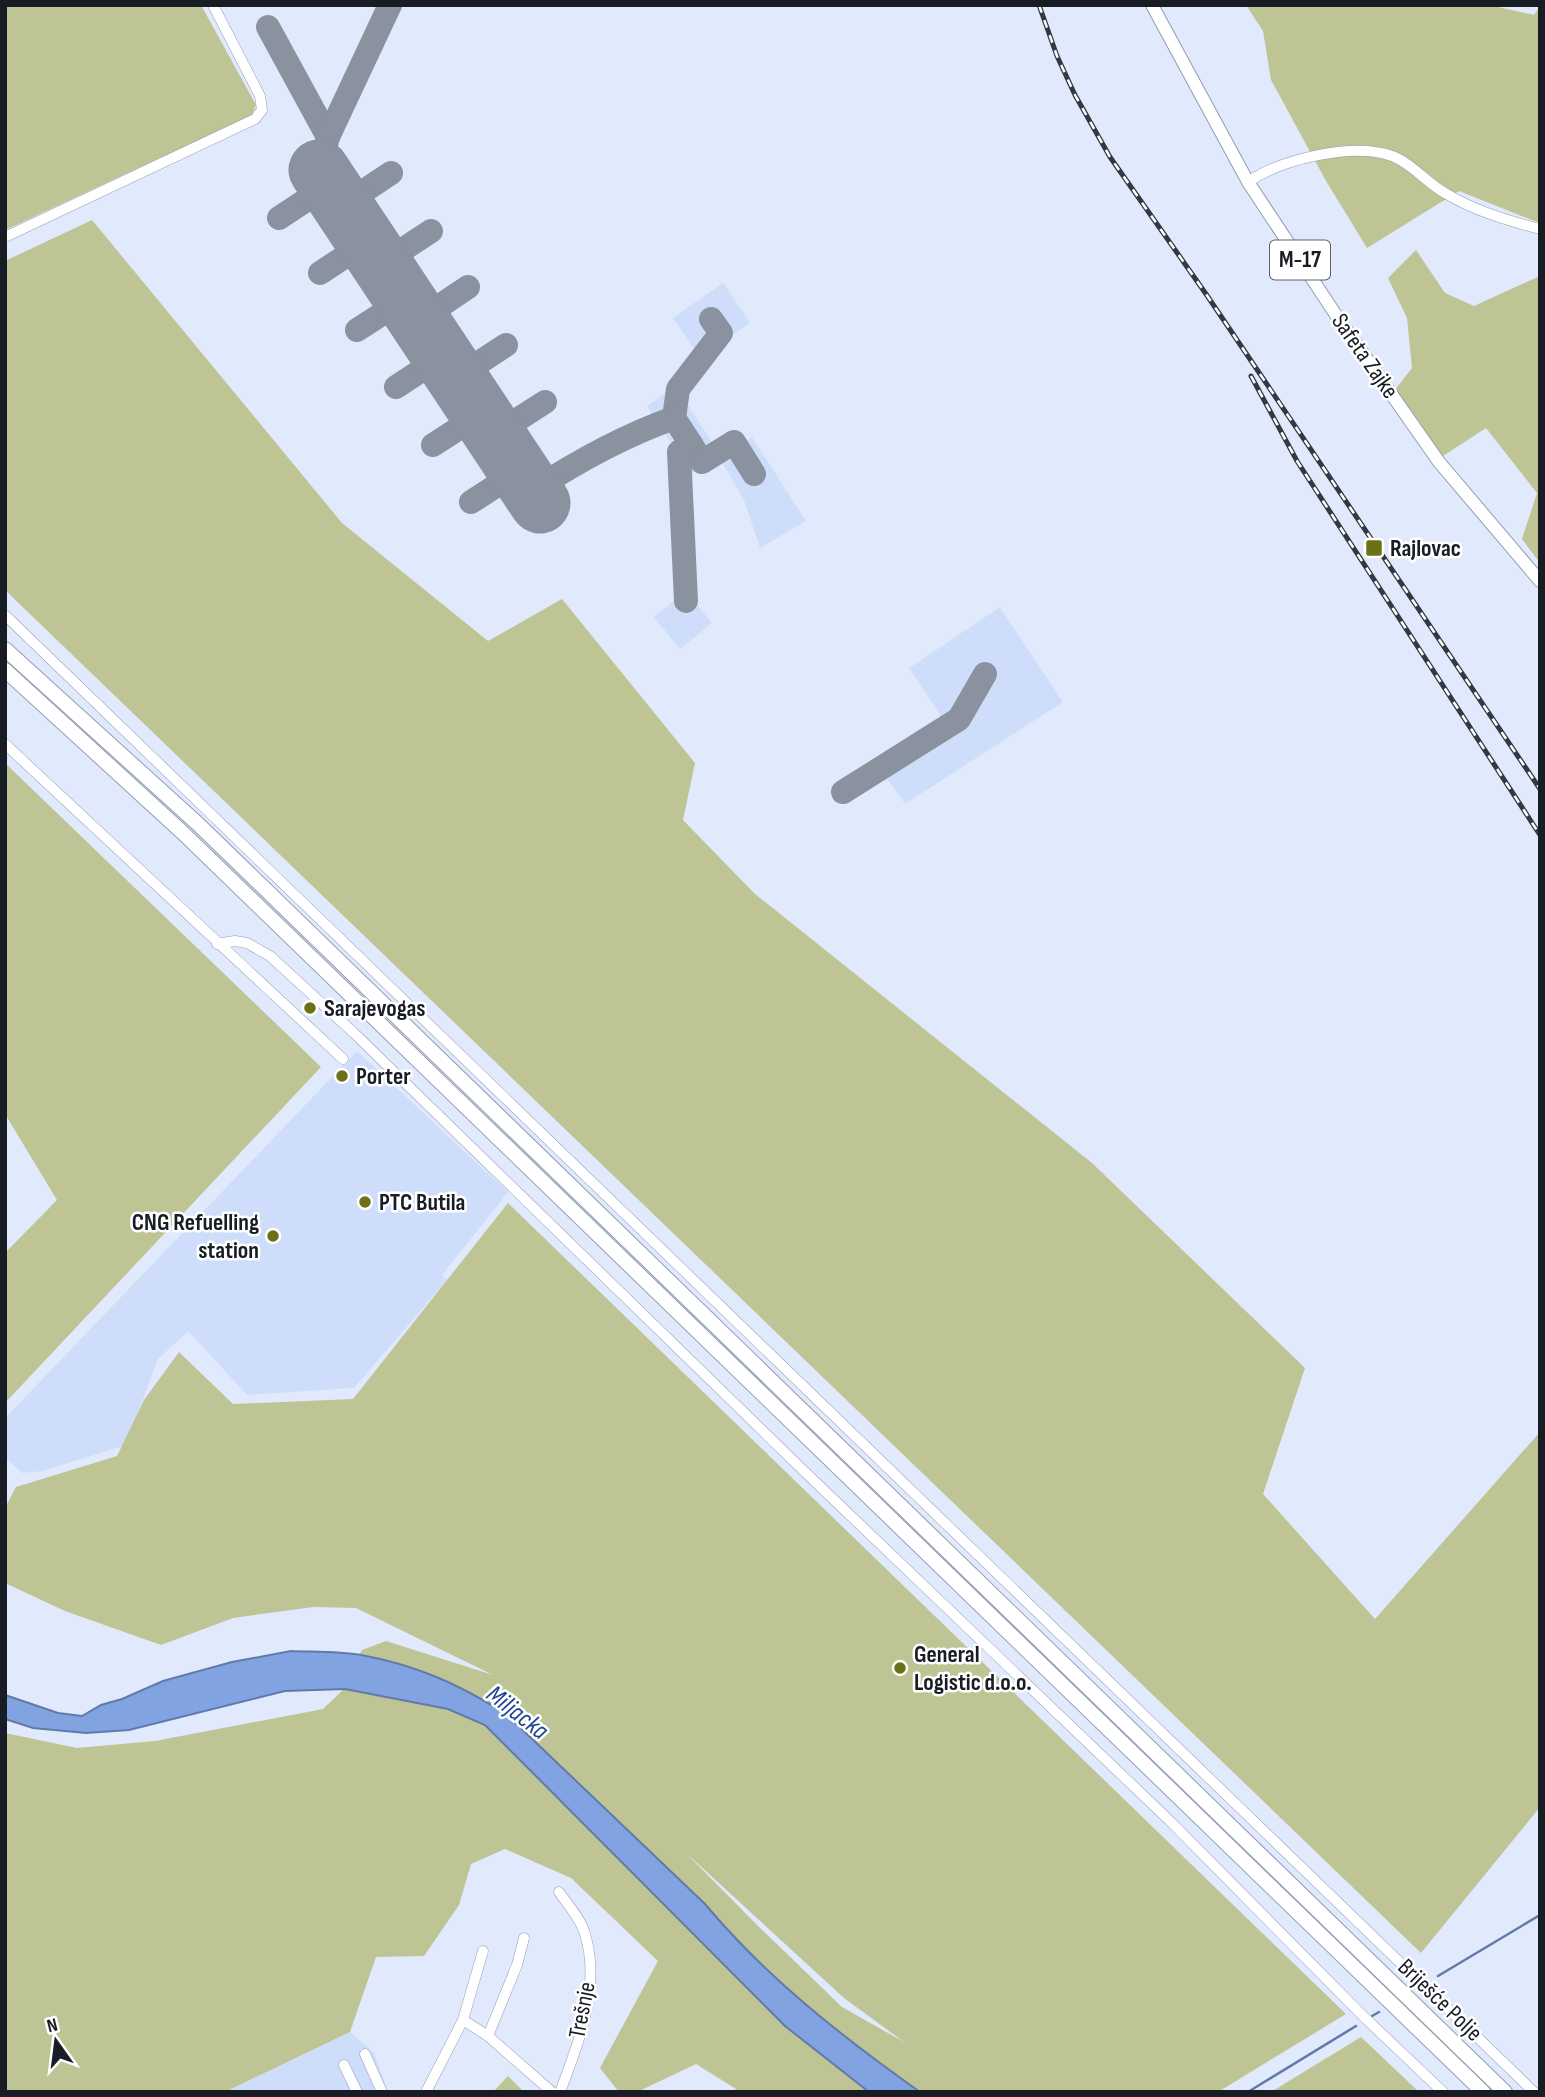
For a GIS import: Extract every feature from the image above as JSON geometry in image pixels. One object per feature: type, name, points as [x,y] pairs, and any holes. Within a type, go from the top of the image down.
[{"type":"highway","points":[[5,649],[198,824],[1505,2092]]},
{"type":"highway","points":[[5,670],[182,832],[1483,2092]]},
{"type":"main road","name":"Safeta Zajke","points":[[1152,5],[1248,182],[1336,315],[1439,463],[1540,581]]},
{"type":"street","points":[[5,237],[255,119],[262,110],[260,96],[213,5]]},
{"type":"street","points":[[1248,182],[1261,173],[1309,157],[1356,151],[1393,156],[1444,192],[1489,216],[1540,229]]},
{"type":"street","name":"Briješće Polje","points":[[5,615],[334,928],[1534,2092]]},
{"type":"street","points":[[5,744],[343,1059]]},
{"type":"street","points":[[217,944],[235,941],[247,943],[270,956],[354,1033],[1172,1823],[1364,2017],[1443,2092]]},
{"type":"street","name":"Trešnje","points":[[559,1892],[586,1935],[591,1982],[586,2011],[560,2092]]},
{"type":"street","points":[[488,2036],[517,1965],[524,1938]]},
{"type":"street","points":[[426,2092],[463,2020],[483,1951]]},
{"type":"street","points":[[463,2020],[488,2036],[552,2092]]},
{"type":"street","points":[[365,2054],[382,2092]]},
{"type":"street","points":[[344,2065],[357,2092]]},
{"type":"shaded area","points":[[723,283],[750,323],[700,357],[673,318]]},
{"type":"shaded area","points":[[676,386],[720,455],[691,474],[647,406]]},
{"type":"shaded area","points":[[752,437],[806,521],[760,548],[744,500],[720,459]]},
{"type":"shaded area","points":[[686,591],[712,623],[680,649],[654,617]]},
{"type":"shaded area","points":[[1000,607],[1063,702],[905,804],[877,764],[944,721],[909,668]]},
{"type":"shaded area","name":"Sarajevogas","points":[[357,1051],[508,1192],[442,1275],[447,1280],[354,1388],[247,1395],[188,1331],[158,1359],[126,1445],[43,1471],[22,1473],[5,1457],[5,1418]]},
{"type":"shaded area","points":[[350,2032],[374,2053],[388,2092],[225,2092]]},
{"type":"green space","points":[[5,5],[201,5],[256,105],[252,115],[5,230]]},
{"type":"green space","points":[[1246,5],[1489,5],[1534,15],[1540,6],[1540,220],[1537,222],[1459,191],[1367,248],[1326,181],[1271,80],[1263,31]]},
{"type":"green space","points":[[92,220],[342,523],[488,641],[562,599],[695,763],[683,820],[755,894],[1092,1163],[1305,1368],[1263,1494],[1375,1619],[1540,1432],[1540,1807],[1421,1953],[5,590],[5,261]]},
{"type":"green space","points":[[1416,250],[1445,293],[1474,306],[1540,276],[1540,563],[1522,539],[1537,493],[1486,428],[1443,456],[1395,390],[1412,368],[1407,318],[1388,278]]},
{"type":"green space","points":[[5,763],[321,1067],[5,1403],[5,1253],[57,1200],[5,1114]]},
{"type":"green space","points":[[508,1203],[1346,2014],[1218,2092],[734,2092],[736,2089],[696,2064],[637,2092],[619,2092],[600,2068],[658,1961],[571,1878],[505,1849],[471,1864],[459,1905],[424,1956],[376,1957],[350,2032],[225,2092],[5,2092],[5,1733],[77,1748],[155,1741],[323,1709],[344,1689],[285,1691],[129,1730],[105,1732],[349,1672],[362,1650],[386,1641],[493,1675],[356,1608],[313,1607],[233,1618],[161,1645],[65,1611],[5,1583],[5,1508],[16,1487],[117,1456],[144,1400],[179,1352],[233,1404],[353,1399]],"holes":[[[684,1851],[844,1998],[904,2042],[842,2007]]]},
{"type":"green space","points":[[1361,2037],[1419,2092],[1271,2092]]},
{"type":"green space","points":[[508,2076],[524,2092],[493,2092]]},
{"type":"water","points":[[291,1651],[352,1654],[400,1664],[454,1685],[506,1714],[705,1904],[779,1981],[806,2005],[920,2092],[869,2092],[785,2026],[485,1725],[448,1709],[345,1689],[285,1691],[129,1730],[86,1733],[33,1728],[5,1719],[5,1695],[58,1713],[82,1716],[101,1705],[163,1681],[232,1662]]},
{"type":"waterway","points":[[1438,1976],[1540,1915]]},
{"type":"waterway","points":[[1372,2016],[1379,2012]]},
{"type":"waterway","points":[[1248,2092],[1356,2026]]},
{"type":"taxiway","points":[[319,170],[328,137],[390,5]]},
{"type":"taxiway","points":[[268,27],[328,137]]},
{"type":"taxiway","points":[[343,205],[391,173]]},
{"type":"taxiway","points":[[279,218],[329,185]]},
{"type":"taxiway","points":[[381,264],[431,231]]},
{"type":"taxiway","points":[[320,273],[367,242]]},
{"type":"taxiway","points":[[419,320],[468,287]]},
{"type":"taxiway","points":[[357,330],[405,299]]},
{"type":"taxiway","points":[[674,418],[678,389],[721,333],[711,319]]},
{"type":"taxiway","points":[[457,377],[506,345]]},
{"type":"taxiway","points":[[396,387],[443,356]]},
{"type":"taxiway","points":[[495,434],[545,402]]},
{"type":"taxiway","points":[[433,445],[481,414]]},
{"type":"taxiway","points":[[532,491],[601,450],[674,418],[691,444],[679,452],[686,601]]},
{"type":"taxiway","points":[[691,444],[702,462],[734,442],[754,474]]},
{"type":"taxiway","points":[[471,502],[519,471]]},
{"type":"taxiway","points":[[843,792],[959,719],[985,674]]},
{"type":"runway","points":[[319,170],[540,503]]},
{"type":"railway","points":[[1039,5],[1057,56],[1075,95],[1110,157],[1206,294],[1540,789]]},
{"type":"railway","points":[[1251,376],[1297,461],[1540,835]]},
{"type":"place","name":"Rajlovac","points":[[1374,548]]},
{"type":"place","name":"Sarajevogas","points":[[310,1008]]},
{"type":"place","name":"Porter","points":[[342,1076]]},
{"type":"place","name":"PTC Butila","points":[[365,1202]]},
{"type":"place","name":"CNG Refuelling station","points":[[273,1236]]},
{"type":"place","name":"General Logistic d.o.o.","points":[[900,1668]]},
{"type":"water label","name":"Miljacka","points":[[517,1713]]}]
